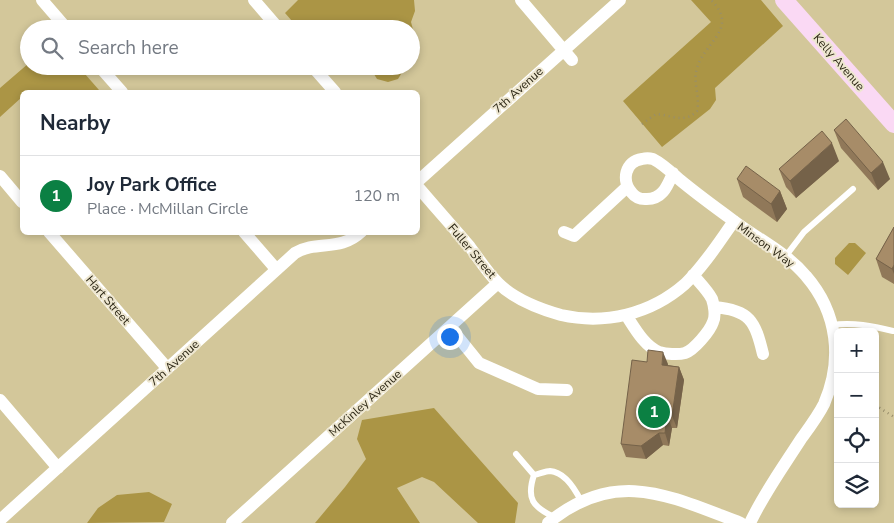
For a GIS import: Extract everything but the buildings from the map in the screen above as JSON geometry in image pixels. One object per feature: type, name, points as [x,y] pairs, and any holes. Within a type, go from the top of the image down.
[{"type":"main road","name":"Kelly Avenue","points":[[791,2],[894,124]]},
{"type":"street","points":[[42,0],[59,20]]},
{"type":"street","points":[[254,0],[271,20]]},
{"type":"street","points":[[521,0],[572,60]]},
{"type":"street","name":"7th Avenue","points":[[420,179],[620,0]]},
{"type":"street","points":[[107,75],[120,90]]},
{"type":"street","points":[[320,75],[333,90]]},
{"type":"street","name":"Minson Way","points":[[627,187],[625,177],[630,164],[635,160],[651,158],[673,173],[734,222],[785,257],[818,290],[827,309],[835,340],[834,372],[823,404],[759,504],[750,523]]},
{"type":"street","points":[[564,232],[574,236],[627,187],[633,195],[641,199],[652,199],[660,196],[666,189],[673,173]]},
{"type":"street","points":[[0,176],[20,200]]},
{"type":"street","name":"Fuller Street","points":[[420,189],[498,283],[523,301],[553,313],[570,317],[604,319],[626,315],[665,299],[693,275],[734,222]]},
{"type":"street","name":"Hart Street","points":[[52,235],[167,368]]},
{"type":"street","points":[[247,235],[276,269]]},
{"type":"street","name":"7th Avenue","points":[[0,520],[276,269],[303,248],[348,242],[357,235]]},
{"type":"street","points":[[626,315],[638,333],[649,345],[659,352],[674,354],[686,352],[702,338],[714,321],[712,298],[693,275]]},
{"type":"street","name":"McKinley Avenue","points":[[232,523],[498,283]]},
{"type":"street","points":[[714,308],[729,308],[742,313],[752,322],[763,354]]},
{"type":"street","points":[[450,327],[479,363],[538,390],[567,390]]},
{"type":"street","points":[[0,400],[58,468]]},
{"type":"street","points":[[550,521],[564,510],[581,501],[613,492],[638,491],[672,497],[741,523]]},
{"type":"lane","points":[[785,257],[804,232],[853,189]]},
{"type":"lane","points":[[832,325],[846,323],[874,326],[894,333]]},
{"type":"lane","points":[[516,454],[534,475]]},
{"type":"lane","points":[[534,475],[550,471],[563,476],[574,487],[581,501]]},
{"type":"lane","points":[[534,475],[530,488],[532,500],[550,521]]},
{"type":"path","points":[[642,124],[656,114],[687,118],[693,116],[698,111],[696,71],[706,50],[720,35],[723,26],[720,11],[711,0]]},
{"type":"path","points":[[879,408],[894,417]]},
{"type":"shaded area","points":[[298,0],[414,0],[415,11],[412,20],[291,20],[285,13]]},
{"type":"shaded area","points":[[691,0],[761,0],[783,26],[715,88],[716,100],[710,109],[662,147],[623,101],[711,22]]},
{"type":"shaded area","points":[[20,71],[20,75],[86,75],[99,90],[20,90],[20,99],[0,117],[0,88]]},
{"type":"shaded area","points":[[375,75],[400,75],[398,79],[388,82],[377,79]]},
{"type":"shaded area","points":[[849,243],[855,243],[866,253],[848,275],[835,264],[835,258]]},
{"type":"shaded area","points":[[434,408],[518,503],[515,523],[478,523],[434,482],[422,477],[397,488],[420,523],[315,523],[366,459],[357,439],[362,420]]},
{"type":"shaded area","points":[[149,492],[172,504],[164,522],[87,523],[98,508],[117,495]]},
{"type":"place","name":"Joy Park Office","points":[[654,412]]}]
